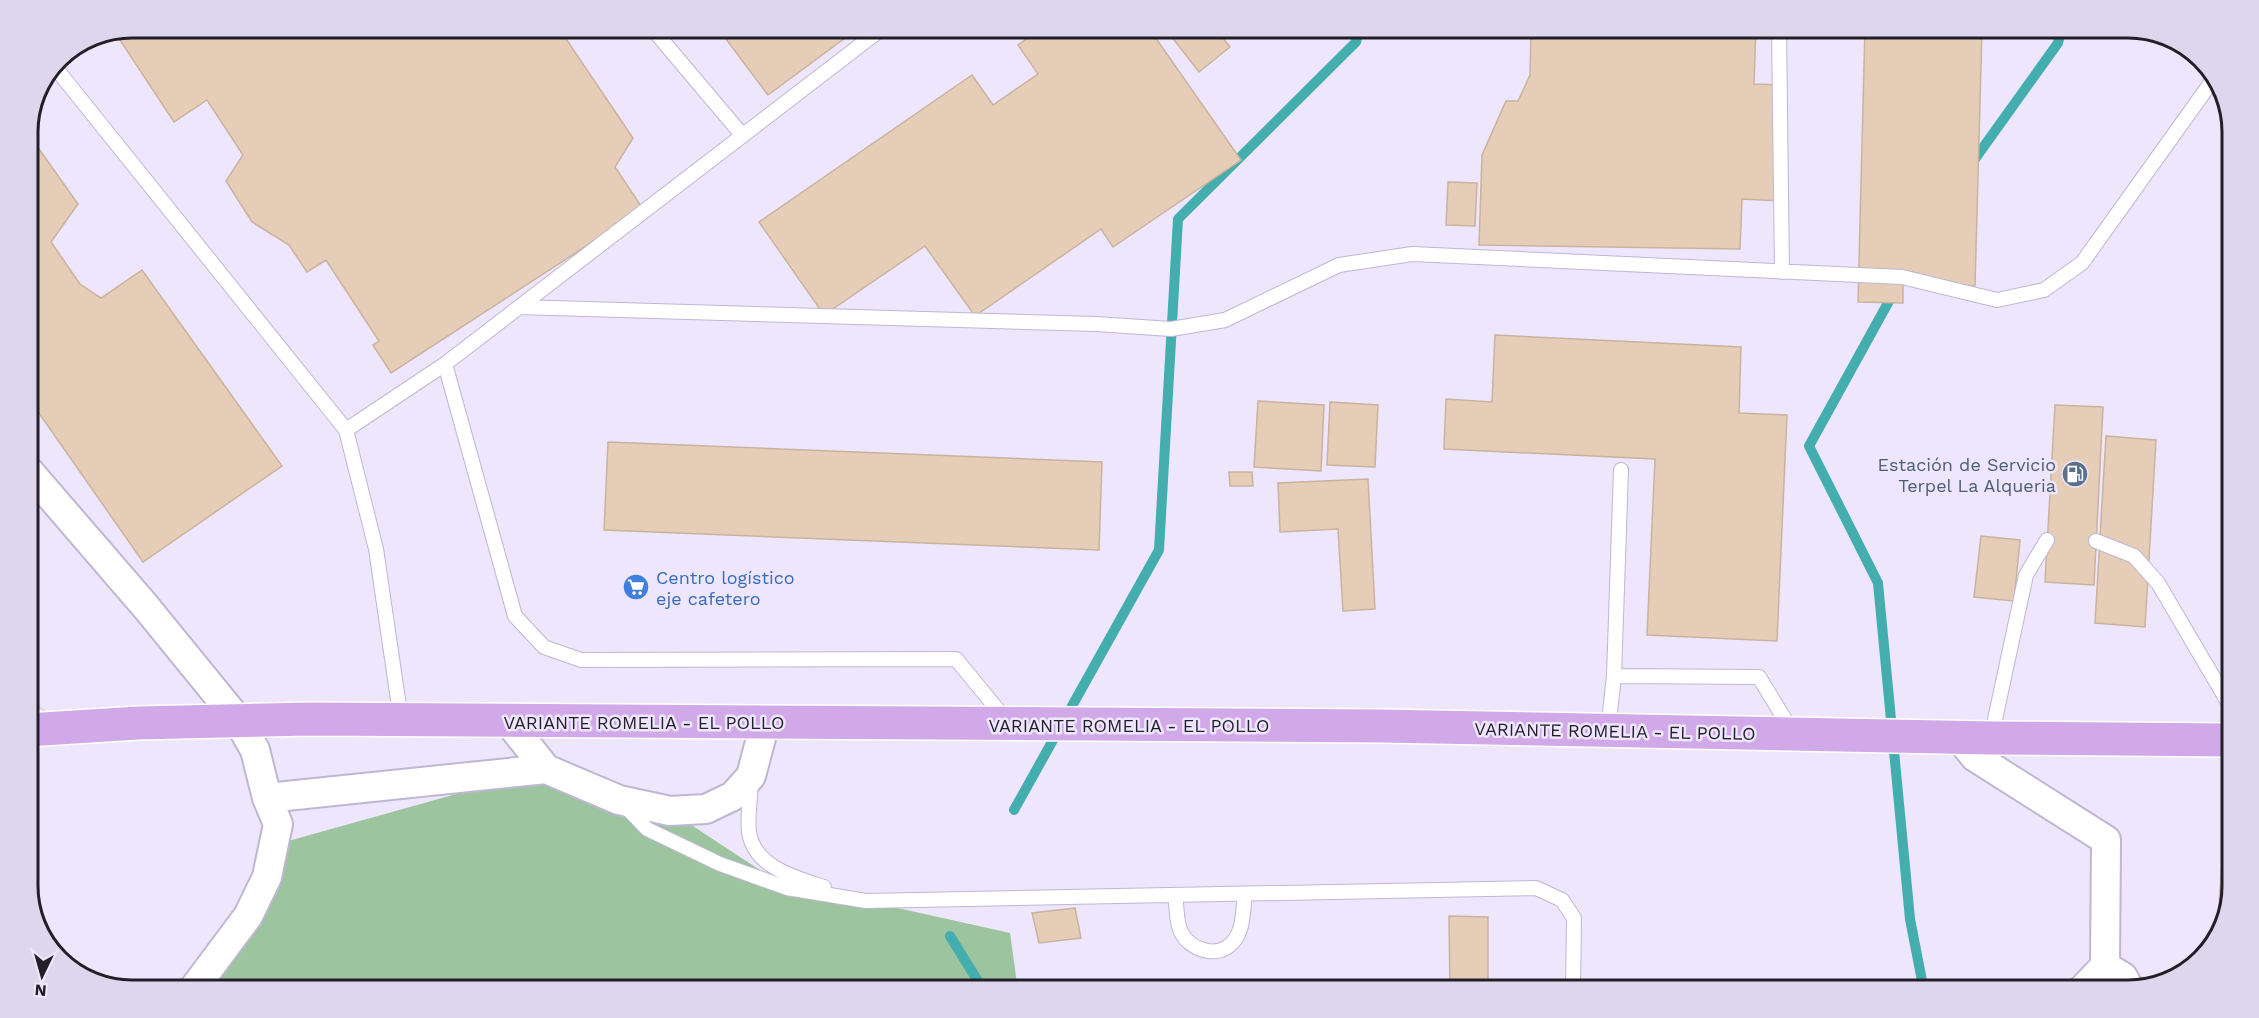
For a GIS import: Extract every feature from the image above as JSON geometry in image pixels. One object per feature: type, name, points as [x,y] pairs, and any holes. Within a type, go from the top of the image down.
[{"type":"highway","name":"VARIANTE ROMELIA - EL POLLO","points":[[38,729],[238,720],[402,720],[1382,726],[1794,735],[2222,740]]},
{"type":"street","points":[[38,482],[146,607],[238,720],[255,750],[267,798],[278,824],[267,877],[248,915],[200,980]]},
{"type":"street","points":[[508,721],[546,769],[619,800],[670,811],[706,809],[733,796],[752,776],[765,723]]},
{"type":"street","points":[[1959,737],[1975,757],[2106,840],[2105,966],[2092,980]]},
{"type":"street","points":[[267,798],[546,769]]},
{"type":"street","points":[[2105,966],[2125,980]]},
{"type":"lane","points":[[660,38],[743,136]]},
{"type":"lane","points":[[346,430],[445,364],[870,38]]},
{"type":"lane","points":[[1779,38],[1782,272]]},
{"type":"lane","points":[[59,72],[346,430],[376,549],[402,720]]},
{"type":"lane","points":[[519,307],[1096,324],[1171,329],[1225,320],[1339,265],[1412,254],[1902,277],[1997,300],[2044,290],[2082,263],[2209,85]]},
{"type":"lane","points":[[445,364],[515,616],[544,647],[581,660],[956,658],[1011,724]]},
{"type":"lane","points":[[1608,731],[1614,676],[1621,470]]},
{"type":"lane","points":[[1991,738],[2026,575],[2047,540]]},
{"type":"lane","points":[[2096,541],[2134,556],[2158,583],[2222,692]]},
{"type":"lane","points":[[1614,676],[1759,677],[1794,735]]},
{"type":"lane","points":[[38,716],[59,728]]},
{"type":"lane","points":[[752,776],[749,832],[758,855],[789,876],[866,901]]},
{"type":"lane","points":[[619,800],[647,829],[720,864],[787,888],[866,901],[1536,888],[1562,900],[1574,918],[1573,980]]},
{"type":"lane","points":[[1175,895],[1180,931],[1189,944],[1205,951],[1219,951],[1232,943],[1241,927],[1245,894]]},
{"type":"green space","points":[[546,769],[670,811],[787,888],[866,901],[1010,933],[1016,980],[198,980],[274,845]]},
{"type":"building","points":[[565,38],[633,138],[615,167],[643,209],[391,373],[373,345],[379,341],[326,260],[307,272],[289,245],[252,222],[226,181],[243,155],[207,100],[174,122],[119,39]]},
{"type":"building","points":[[725,38],[845,38],[768,95]]},
{"type":"building","points":[[1028,38],[1156,38],[1241,160],[1113,247],[1101,229],[975,316],[925,246],[824,315],[759,222],[972,75],[993,105],[1038,74],[1018,45]]},
{"type":"building","points":[[1173,38],[1223,38],[1230,47],[1199,72]]},
{"type":"building","points":[[1531,38],[1756,38],[1754,84],[1784,85],[1780,201],[1742,199],[1740,249],[1479,245],[1482,155],[1506,101],[1518,101],[1530,75]]},
{"type":"building","points":[[1865,38],[1982,38],[1975,286],[1903,283],[1903,303],[1858,302]]},
{"type":"building","points":[[38,148],[78,204],[51,242],[80,284],[101,298],[142,270],[282,466],[143,562],[38,412]]},
{"type":"building","points":[[1448,182],[1477,183],[1475,226],[1446,225]]},
{"type":"building","points":[[1495,335],[1741,347],[1739,413],[1787,415],[1777,641],[1647,635],[1655,459],[1444,449],[1446,399],[1492,402]]},
{"type":"building","points":[[1258,401],[1324,405],[1321,471],[1254,467]]},
{"type":"building","points":[[1330,402],[1378,405],[1375,467],[1327,465]]},
{"type":"building","name":"Estación de Servicio Terpel La Alqueria","points":[[2055,405],[2103,407],[2094,585],[2045,582]]},
{"type":"building","points":[[2106,436],[2156,440],[2145,627],[2095,623]]},
{"type":"building","points":[[608,442],[1102,462],[1099,550],[604,530]]},
{"type":"building","points":[[1229,472],[1252,472],[1253,486],[1230,486]]},
{"type":"building","points":[[1368,479],[1375,609],[1343,611],[1338,529],[1280,532],[1278,483]]},
{"type":"building","points":[[1981,536],[2020,540],[2014,601],[1974,597]]},
{"type":"building","points":[[2222,861],[2222,886],[2219,908]]},
{"type":"building","points":[[1075,908],[1081,938],[1039,943],[1032,913]]},
{"type":"building","points":[[1449,916],[1488,917],[1488,980],[1450,980]]},
{"type":"building","points":[[2089,974],[2149,978],[2127,980],[2089,980]]},
{"type":"waterway","points":[[1014,810],[1159,550],[1178,219],[1356,42],[1357,38]]},
{"type":"waterway","points":[[1972,163],[2058,43],[2059,38]]},
{"type":"waterway","points":[[1894,292],[1809,446],[1878,583],[1910,919],[1922,980]]},
{"type":"waterway","points":[[950,936],[977,980]]},
{"type":"place","name":"Estación de Servicio Terpel La Alqueria","points":[[2075,474]]},
{"type":"place","name":"Centro logístico eje cafetero","points":[[636,587]]}]
